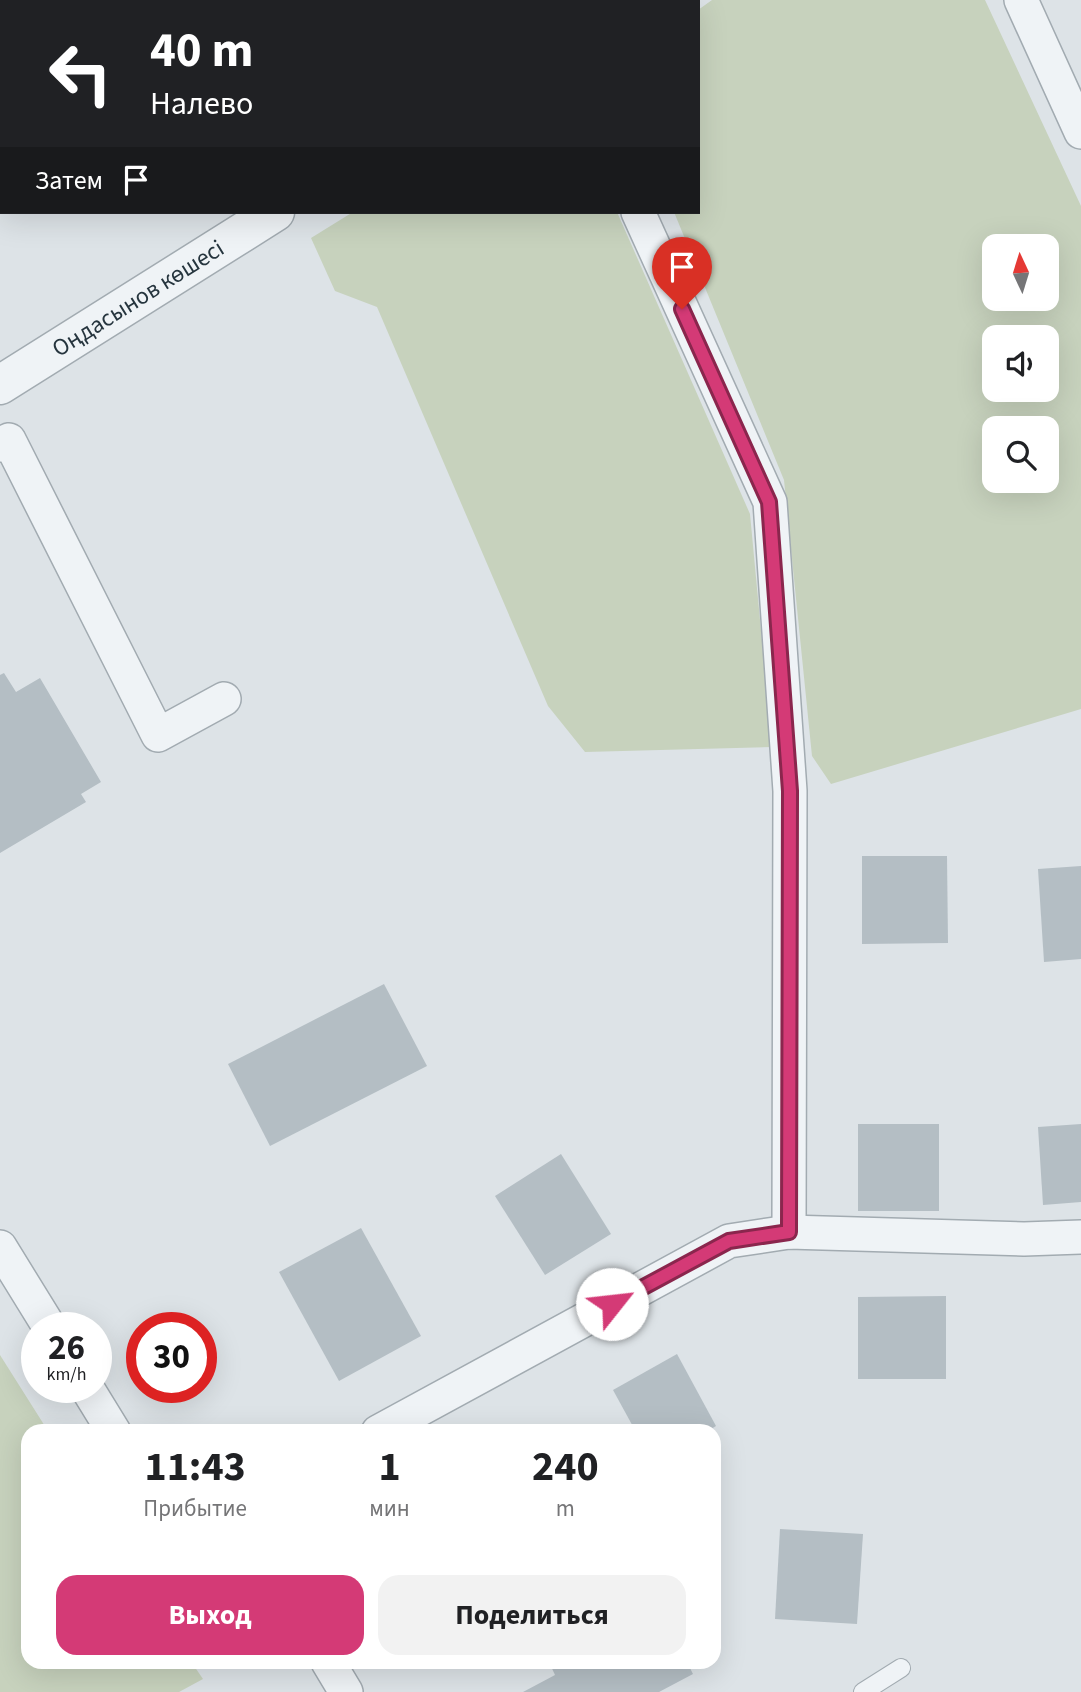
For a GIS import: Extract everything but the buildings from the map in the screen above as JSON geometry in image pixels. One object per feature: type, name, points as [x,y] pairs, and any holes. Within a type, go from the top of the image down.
[{"type":"street","points":[[1021,0],[1081,132]]},
{"type":"street","name":"Оңдасынов көшесі","points":[[0,385],[272,214]]},
{"type":"street","points":[[639,214],[769,502],[790,791],[789,1232]]},
{"type":"street","points":[[0,445],[9,440],[158,735],[225,699]]},
{"type":"street","points":[[393,1424],[729,1241],[789,1232],[1024,1239],[1081,1237]]},
{"type":"street","points":[[0,1247],[40,1312]]},
{"type":"street","points":[[96,1403],[109,1424]]},
{"type":"street","points":[[332,1669],[345,1692]]},
{"type":"lane","points":[[863,1692],[901,1668]]},
{"type":"green space","points":[[712,0],[985,0],[1081,206],[1081,709],[831,784],[812,756],[784,480],[675,214],[700,214],[700,9]]},
{"type":"green space","points":[[350,214],[618,214],[750,514],[772,747],[585,752],[548,706],[377,307],[335,291],[311,238]]},
{"type":"green space","points":[[0,1355],[21,1388],[21,1403],[30,1403],[44,1424],[21,1424],[21,1669],[196,1669],[203,1679],[179,1692],[0,1692]]},
{"type":"route","points":[[612,1304],[729,1241],[789,1232],[790,791],[769,502],[682,309]]}]
